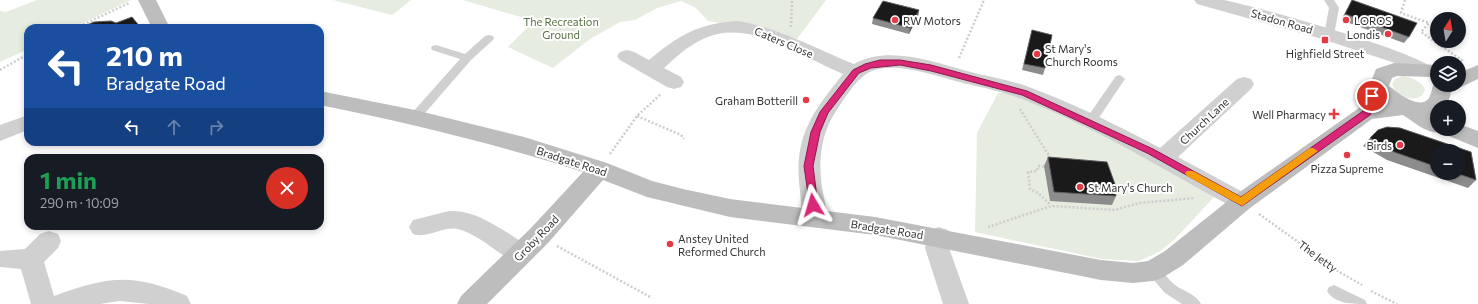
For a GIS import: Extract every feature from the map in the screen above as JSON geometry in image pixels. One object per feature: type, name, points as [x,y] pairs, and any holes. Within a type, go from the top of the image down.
[{"type":"street","name":"Stadon Road","points":[[1203,0],[1245,6],[1405,60],[1430,73]]},
{"type":"street","points":[[139,1],[158,24]]},
{"type":"street","name":"Caters Close","points":[[651,68],[696,34],[719,27],[748,27],[790,43],[856,72]]},
{"type":"street","name":"Stadon Road","points":[[1360,46],[1381,62],[1383,79]]},
{"type":"street","points":[[627,56],[674,82]]},
{"type":"street","points":[[815,218],[808,166],[815,132],[824,112],[856,72],[868,65],[900,63],[952,73],[1024,93],[1090,122],[1163,158],[1242,202]]},
{"type":"street","points":[[1366,113],[1372,96],[1383,79],[1404,68],[1430,76]]},
{"type":"street","points":[[1383,79],[1390,99],[1430,118]]},
{"type":"street","name":"Church Lane","points":[[1163,158],[1244,84]]},
{"type":"street","name":"Bradgate Road","points":[[324,99],[415,117],[524,145],[599,169],[647,188],[683,198],[730,208],[875,226],[949,239],[1101,270],[1133,273],[1153,271],[1174,258],[1242,202],[1366,113],[1407,108],[1423,108],[1438,92]]},
{"type":"street","points":[[1466,135],[1478,140]]},
{"type":"street","name":"Groby Road","points":[[470,304],[539,236],[599,169]]},
{"type":"street","points":[[421,227],[440,221],[458,220],[479,229],[521,254]]},
{"type":"street","points":[[949,239],[937,248],[956,304]]},
{"type":"street","points":[[5,259],[31,259],[49,241]]},
{"type":"street","points":[[31,259],[44,304]]},
{"type":"street","points":[[62,304],[98,292],[136,289],[162,296],[178,304]]},
{"type":"lane","points":[[1329,0],[1334,8],[1329,35]]},
{"type":"lane","points":[[415,117],[467,58],[489,38]]},
{"type":"lane","points":[[436,48],[467,58]]},
{"type":"lane","points":[[1090,122],[1120,79]]},
{"type":"lane","points":[[1153,271],[1170,289],[1194,304]]},
{"type":"lane","points":[[1334,291],[1360,304]]},
{"type":"path","points":[[790,43],[792,0]]},
{"type":"path","points":[[952,73],[984,0]]},
{"type":"path","points":[[1405,0],[1401,13],[1429,23],[1421,32],[1434,56]]},
{"type":"path","points":[[85,24],[139,1]]},
{"type":"path","points":[[0,70],[24,56]]},
{"type":"path","points":[[599,169],[637,116],[674,82]]},
{"type":"path","points":[[1007,88],[1052,161]]},
{"type":"path","points":[[637,116],[681,135],[684,139]]},
{"type":"path","points":[[1050,167],[1038,166],[1037,171],[1028,172],[1030,189],[1038,193],[1051,206]]},
{"type":"path","points":[[949,239],[1051,206],[1115,210],[1139,203],[1200,198]]},
{"type":"path","name":"The Jetty","points":[[1242,202],[1279,227],[1315,254],[1324,263],[1397,304]]},
{"type":"path","points":[[539,236],[652,298]]},
{"type":"green space","points":[[37,0],[131,0],[80,24],[24,24],[24,51],[0,62],[0,11],[6,12]]},
{"type":"green space","points":[[333,0],[411,0],[392,15]]},
{"type":"green space","name":"The Recreation Ground","points":[[463,0],[826,0],[797,39],[748,27],[708,21],[696,8],[681,1],[657,8],[635,20],[620,22],[590,39],[553,68],[508,47],[534,21]]},
{"type":"green space","points":[[1403,76],[1422,84],[1425,90],[1422,95],[1418,98],[1408,98],[1398,93],[1394,89],[1392,84],[1395,79]]},
{"type":"green space","points":[[998,93],[1025,93],[1054,106],[1215,196],[1175,239],[1159,252],[1139,261],[1102,259],[975,232],[977,133]]},
{"type":"building","points":[[1352,0],[1417,23],[1409,37],[1345,14]]},
{"type":"building","name":"RW Motors","points":[[883,1],[919,10],[910,28],[873,18]]},
{"type":"building","points":[[132,17],[138,24],[89,24],[94,22],[111,21],[116,23]]},
{"type":"building","points":[[1032,30],[1052,35],[1045,68],[1024,64]]},
{"type":"building","points":[[1387,127],[1400,128],[1447,144],[1430,144],[1430,165],[1394,152],[1370,138],[1378,130]]},
{"type":"building","points":[[1466,150],[1471,152],[1476,180],[1466,176]]},
{"type":"building","points":[[1048,157],[1107,162],[1116,187],[1114,187],[1116,196],[1054,192]]},
{"type":"slow traffic","points":[[1190,173],[1242,202],[1313,151]]},
{"type":"place","name":"RW Motors","points":[[895,20]]},
{"type":"place","name":"LOROS","points":[[1346,20]]},
{"type":"place","name":"Londis","points":[[1388,34]]},
{"type":"place","name":"Highfield Street","points":[[1325,40]]},
{"type":"place","name":"St Mary's Church Rooms","points":[[1037,54]]},
{"type":"place","name":"Graham Botterill","points":[[806,100]]},
{"type":"place","name":"Well Pharmacy","points":[[1334,114]]},
{"type":"place","name":"Birds","points":[[1400,145]]},
{"type":"place","name":"Pizza Supreme","points":[[1347,155]]},
{"type":"place","name":"St Mary's Church","points":[[1080,187]]},
{"type":"place","name":"Anstey United Reformed Church","points":[[670,244]]},
{"type":"route","points":[[813,205],[808,166],[810,149],[815,132],[824,112],[838,94],[856,72],[868,65],[880,63],[900,63],[931,68],[1024,93],[1114,133],[1163,158],[1242,202],[1366,113],[1372,96]]}]
